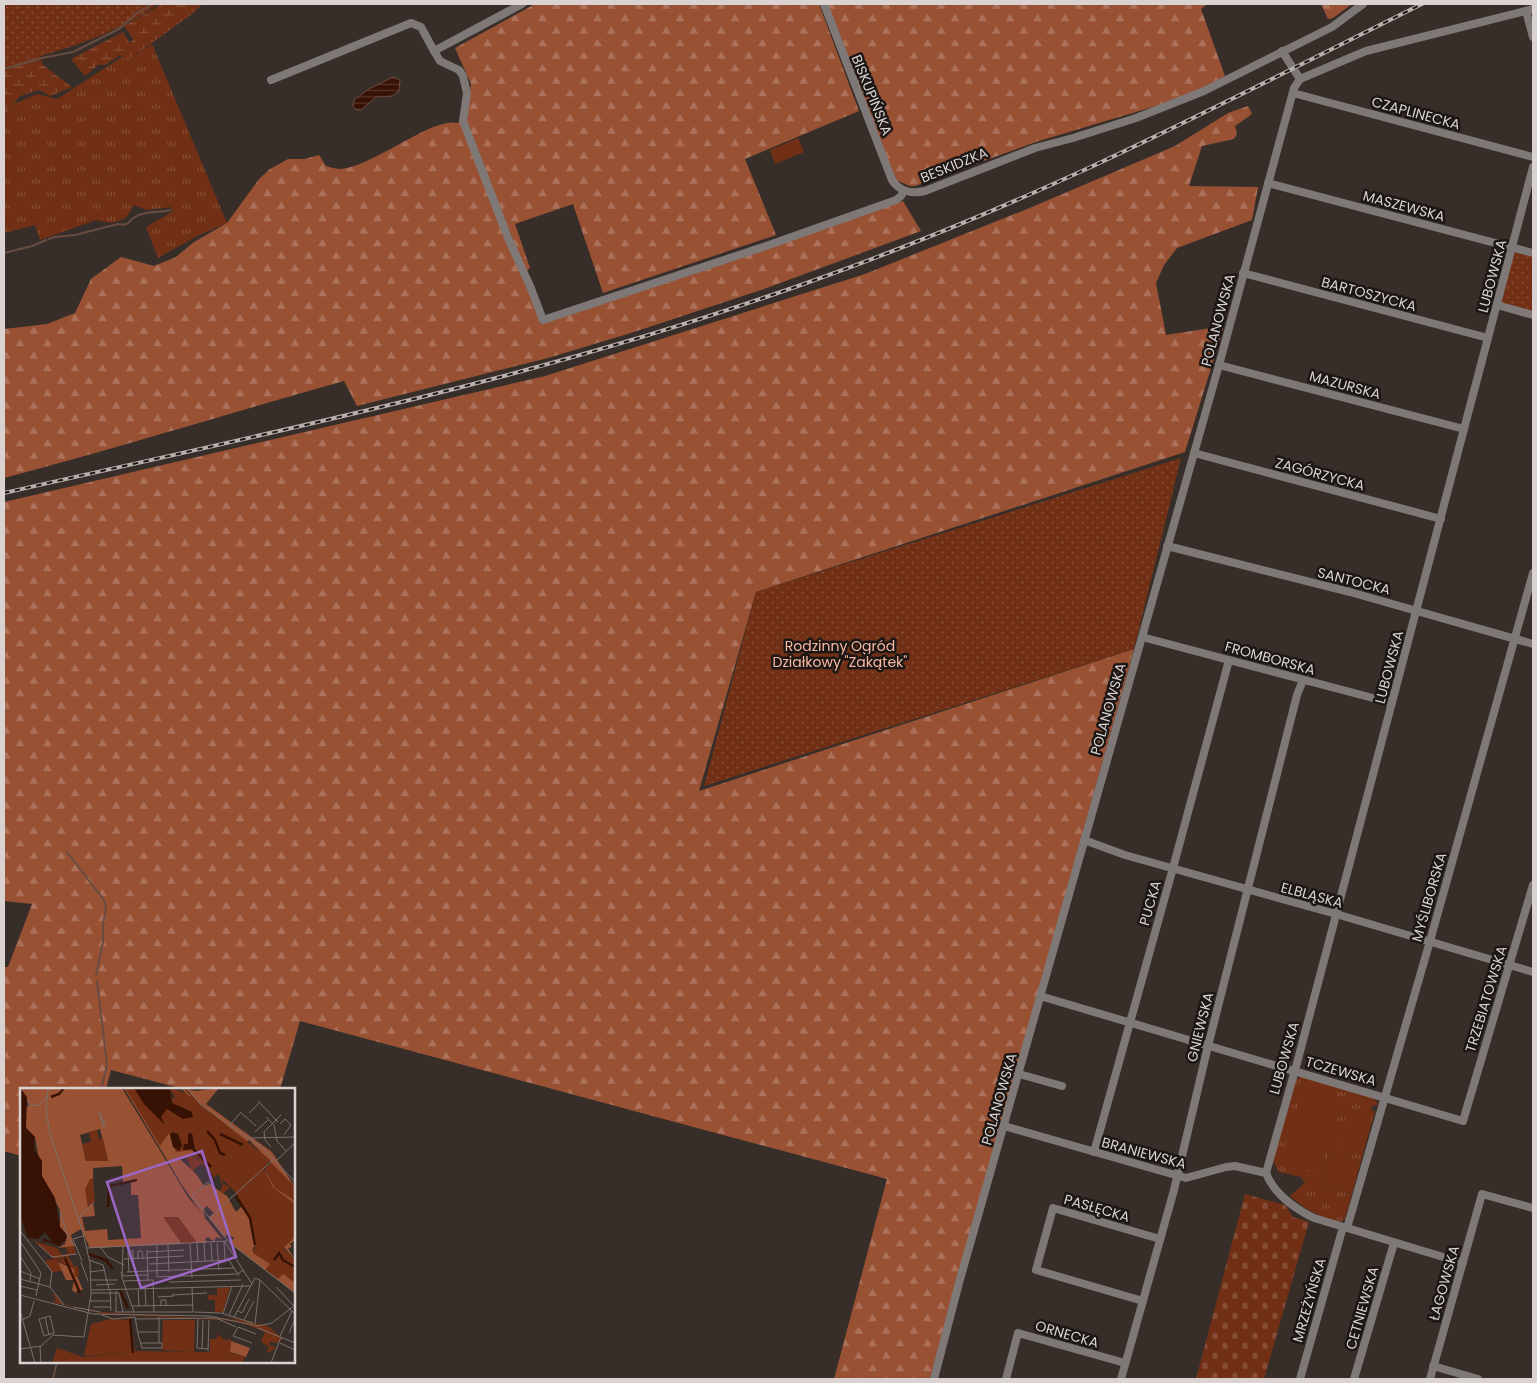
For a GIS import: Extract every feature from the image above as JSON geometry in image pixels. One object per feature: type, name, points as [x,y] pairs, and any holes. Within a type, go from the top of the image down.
[{"type":"street","points":[[272,80],[411,23],[420,27],[434,51],[522,4]]},
{"type":"street","name":"BISKUPIŃSKA","points":[[824,4],[892,180],[904,191]]},
{"type":"street","name":"BESKIDZKA","points":[[434,51],[440,60],[459,70],[463,76],[467,93],[464,121],[508,238],[543,320],[766,246],[896,200],[904,191],[913,193],[925,191],[1035,148],[1155,111],[1204,91],[1332,27],[1363,4]]},
{"type":"street","points":[[1282,51],[1300,79],[1366,51],[1530,10],[1533,37]]},
{"type":"street","name":"POLANOWSKA","points":[[934,1379],[1040,996],[1219,365],[1293,93],[1300,79]]},
{"type":"street","name":"CZAPLINECKA","points":[[1293,93],[1533,157]]},
{"type":"street","name":"LUBOWSKA","points":[[1266,1173],[1417,610],[1533,167]]},
{"type":"street","name":"MASZEWSKA","points":[[1268,183],[1533,253]]},
{"type":"street","name":"BARTOSZYCKA","points":[[1244,273],[1488,338]]},
{"type":"street","points":[[1497,305],[1533,316]]},
{"type":"street","name":"MAZURSKA","points":[[1219,365],[1464,429]]},
{"type":"street","name":"ZAGÓRZYCKA","points":[[1194,453],[1441,519]]},
{"type":"street","name":"SANTOCKA","points":[[1167,546],[1417,610],[1533,644]]},
{"type":"street","name":"MYŚLIBORSKA","points":[[1345,1228],[1430,942],[1533,573]]},
{"type":"street","name":"FROMBORSKA","points":[[1142,637],[1392,703]]},
{"type":"street","name":"PUCKA","points":[[1094,1152],[1229,660]]},
{"type":"street","name":"GNIEWSKA","points":[[1121,1379],[1160,1239],[1247,890],[1297,695],[1303,680]]},
{"type":"street","name":"ELBLĄSKA","points":[[1084,840],[1117,852],[1533,972]]},
{"type":"street","name":"TRZEBIATOWSKA","points":[[1462,1121],[1533,885]]},
{"type":"street","name":"TCZEWSKA","points":[[1040,996],[1462,1121]]},
{"type":"street","points":[[1019,1074],[1062,1086]]},
{"type":"street","name":"BRANIEWSKA","points":[[1004,1126],[1186,1178],[1235,1166],[1266,1173]]},
{"type":"street","points":[[1266,1173],[1269,1182],[1276,1190],[1296,1208],[1314,1218],[1463,1263]]},
{"type":"street","name":"ŁAGOWSKA","points":[[1430,1379],[1482,1194],[1533,1208]]},
{"type":"street","name":"PASŁĘCKA","points":[[1143,1301],[1036,1270],[1053,1208],[1160,1239]]},
{"type":"street","name":"MRZEŻYŃSKA","points":[[1300,1379],[1345,1228]]},
{"type":"street","name":"CETNIEWSKA","points":[[1354,1379],[1394,1243]]},
{"type":"street","name":"ORNECKA","points":[[1006,1379],[1018,1333],[1125,1363]]},
{"type":"street","points":[[1433,1366],[1478,1379]]},
{"type":"green space","points":[[4,4],[158,4],[122,26],[84,42],[4,67]]},
{"type":"green space","points":[[162,4],[202,4],[192,14],[127,61],[120,55],[105,65],[98,65],[85,76],[71,59],[123,32],[130,43],[133,39],[124,26]]},
{"type":"green space","points":[[535,4],[819,4],[859,111],[745,159],[776,235],[603,293],[573,204],[515,224],[530,268],[522,275],[540,323],[768,248],[903,201],[921,231],[764,289],[548,358],[357,406],[344,381],[4,478],[4,329],[47,324],[75,313],[91,279],[121,257],[154,266],[176,257],[194,242],[227,223],[259,179],[270,169],[288,159],[305,159],[319,155],[326,166],[341,169],[370,160],[433,127],[446,123],[457,123],[466,118],[471,84],[455,48]]},
{"type":"green space","points":[[827,4],[1207,4],[1201,9],[1225,76],[1194,92],[1166,103],[1039,141],[915,186],[910,186],[896,180]]},
{"type":"green space","points":[[1321,4],[1352,4],[1333,18],[1328,19]]},
{"type":"green space","points":[[103,29],[75,45],[70,47],[58,46],[40,56],[43,65],[72,87],[50,96],[39,90],[20,96],[4,116],[4,41]]},
{"type":"green space","points":[[152,44],[227,223],[197,236],[158,258],[146,227],[173,211],[171,207],[146,210],[134,205],[126,218],[112,223],[96,220],[40,240],[35,225],[4,233],[4,117],[14,104],[37,94],[57,99],[122,57],[127,61]]},
{"type":"green space","points":[[1248,106],[1252,114],[1235,126],[1237,134],[1234,139],[1202,146],[1189,186],[1258,187],[1252,220],[1177,248],[1164,265],[1156,283],[1166,335],[1224,326],[1185,452],[756,592],[699,791],[1134,649],[930,1379],[834,1379],[887,1179],[300,1021],[280,1088],[179,1088],[111,1070],[106,1088],[20,1088],[20,1156],[4,1151],[4,967],[8,967],[32,904],[4,901],[4,502],[545,376],[865,274],[1032,207],[1175,146],[1228,113]]},
{"type":"green space","points":[[798,138],[804,152],[775,164],[770,150]]},
{"type":"green space","points":[[1514,252],[1533,255],[1533,313],[1501,301]]},
{"type":"green space","name":"Rodzinny Ogród Działkowy \"Zakątek\"","points":[[1181,458],[1134,649],[704,786],[756,592]]},
{"type":"green space","points":[[1300,1077],[1375,1097],[1374,1099],[1377,1102],[1377,1106],[1373,1105],[1371,1110],[1375,1111],[1361,1161],[1329,1152],[1320,1185],[1352,1194],[1345,1218],[1341,1222],[1327,1218],[1295,1201],[1290,1196],[1307,1181],[1304,1182],[1301,1177],[1279,1172],[1275,1163],[1271,1162],[1296,1080]]},
{"type":"green space","points":[[1304,1087],[1341,1098],[1319,1173],[1282,1162]]},
{"type":"green space","points":[[1348,1108],[1372,1115],[1361,1153],[1337,1146]]},
{"type":"green space","points":[[1329,1152],[1361,1161],[1352,1194],[1320,1185]]},
{"type":"green space","points":[[1245,1194],[1285,1205],[1293,1217],[1309,1222],[1264,1379],[1196,1379]]},
{"type":"shaded area","points":[[393,77],[400,80],[399,91],[392,96],[376,97],[361,110],[355,109],[353,106],[354,100],[369,89]]},
{"type":"waterway","points":[[4,69],[42,58],[73,52],[119,29],[136,14],[152,4]]},
{"type":"waterway","points":[[49,239],[125,224],[143,213],[171,210]]},
{"type":"waterway","points":[[4,253],[32,246],[46,240]]},
{"type":"waterway","points":[[67,852],[104,900],[106,907],[103,942],[96,975]]},
{"type":"waterway","points":[[97,981],[107,1065],[101,1088]]},
{"type":"waterway","points":[[53,1379],[57,1363]]},
{"type":"railway","points":[[4,493],[387,406],[483,382],[672,328],[766,297],[886,254],[1082,171],[1253,89],[1422,4]]}]
